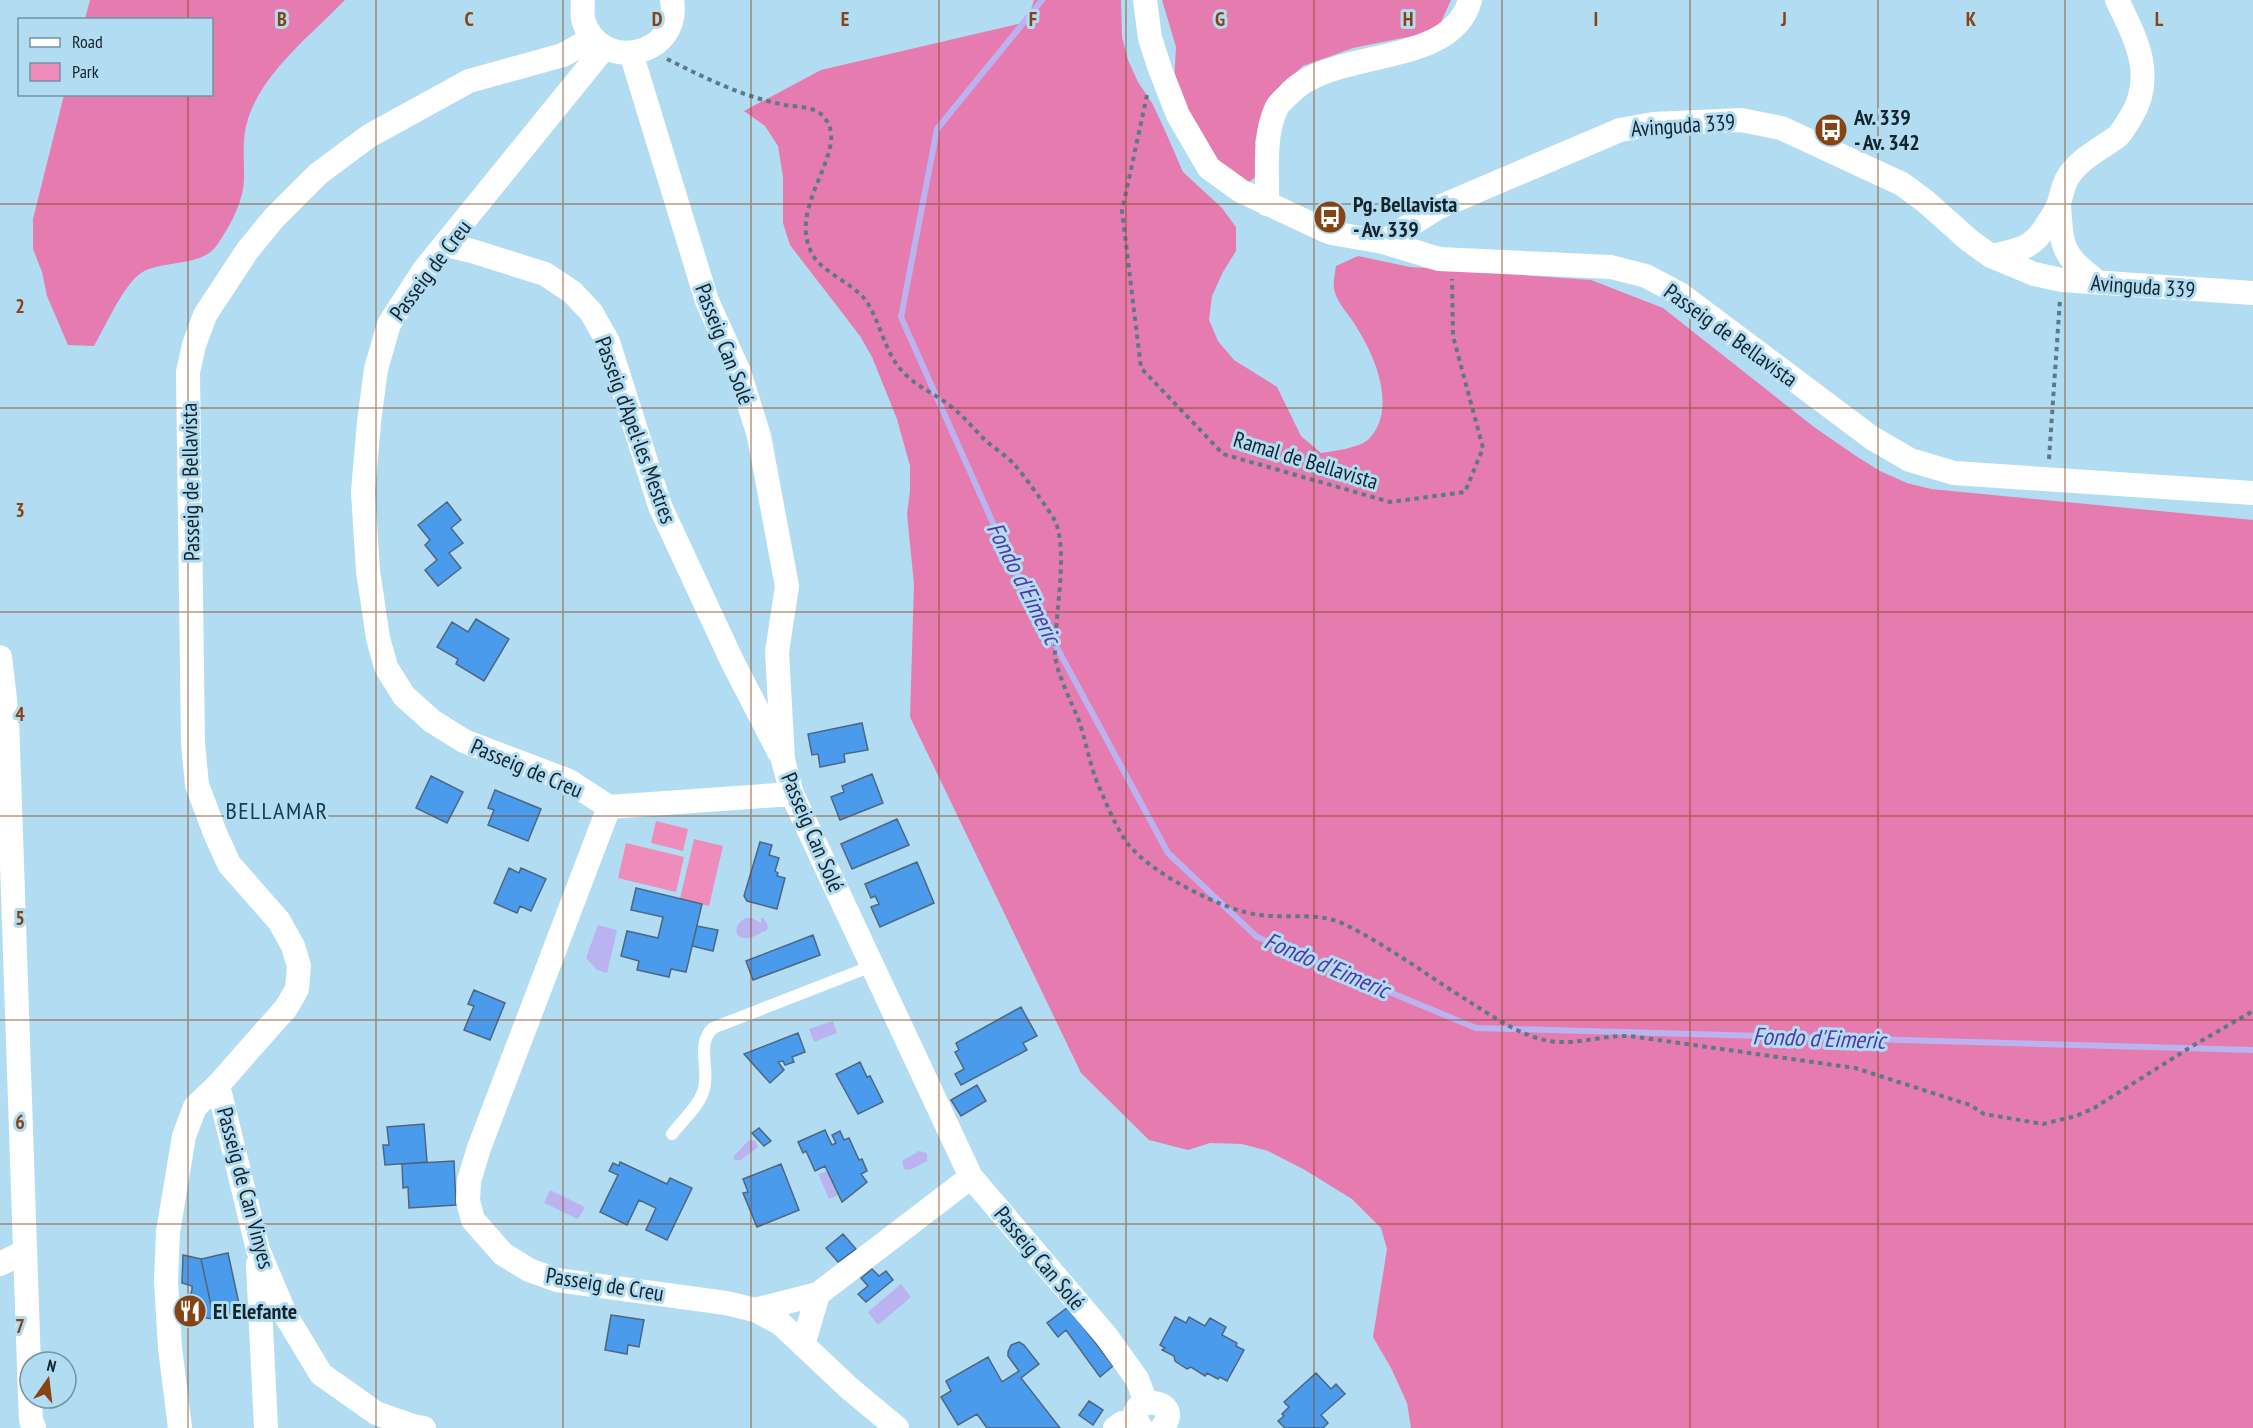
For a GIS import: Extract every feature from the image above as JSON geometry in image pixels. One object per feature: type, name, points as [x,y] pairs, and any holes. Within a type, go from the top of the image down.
[{"type":"street","points":[[583,0],[583,18],[599,43],[617,52],[639,51],[661,39],[670,25],[674,8],[672,0]]},
{"type":"street","name":"Passeig de Bellavista","points":[[1145,0],[1150,38],[1160,69],[1178,115],[1209,168],[1241,191],[1332,233],[1383,242],[1439,260],[1611,267],[1646,276],[1680,294],[1872,438],[1910,460],[1954,473],[2253,493]]},
{"type":"street","points":[[1267,204],[1269,136],[1276,108],[1295,86],[1317,73],[1428,43],[1450,31],[1463,17],[1470,0]]},
{"type":"street","points":[[1991,256],[2017,251],[2032,244],[2040,236],[2059,206],[2069,175],[2086,157],[2120,134],[2135,110],[2141,94],[2143,74],[2140,51],[2117,0]]},
{"type":"street","name":"Passeig de Creu","points":[[599,43],[446,245],[424,270],[389,324],[376,369],[369,422],[363,492],[368,571],[378,638],[386,667],[404,696],[432,722],[464,741],[569,781],[609,807],[479,1148],[469,1180],[468,1201],[474,1220],[497,1248],[529,1270],[557,1280],[726,1303],[755,1310],[780,1323],[849,1388],[897,1428]]},
{"type":"street","name":"Passeig de Bellavista","points":[[218,1085],[286,1008],[297,989],[299,966],[293,945],[279,921],[229,864],[214,833],[197,785],[193,743],[188,372],[194,345],[205,315],[248,251],[274,218],[318,174],[369,136],[469,81],[599,43]]},
{"type":"street","name":"Passeig Can Solé","points":[[639,51],[707,301],[739,372],[759,436],[787,586],[784,618],[777,652],[783,760],[792,794],[971,1177],[1107,1337],[1137,1378],[1135,1420]]},
{"type":"street","name":"Avinguda 339","points":[[1383,242],[1437,208],[1620,130],[1653,124],[1741,120],[1781,128],[1902,184],[1991,256],[2034,274],[2062,280],[2253,293]]},
{"type":"street","points":[[2059,206],[2062,242],[2068,256],[2075,265],[2100,283]]},
{"type":"street","name":"Passeig d'Apel·les Mestres","points":[[446,245],[545,274],[572,292],[591,312],[608,342],[660,506],[733,663],[783,760]]},
{"type":"street","points":[[0,657],[30,1414]]},
{"type":"street","points":[[609,807],[792,794]]},
{"type":"street","name":"Passeig de Can Vinyes","points":[[218,1085],[258,1250],[286,1316],[321,1374],[376,1413],[424,1428]]},
{"type":"street","name":"Passeig de Can Vinyes","points":[[180,1428],[175,1400],[167,1304],[168,1232],[184,1136],[195,1107],[218,1085]]},
{"type":"street","points":[[755,1310],[818,1294],[971,1177]]},
{"type":"street","points":[[258,1250],[266,1428]]},
{"type":"street","points":[[0,1264],[24,1252]]},
{"type":"street","points":[[804,1345],[818,1294]]},
{"type":"street","points":[[1135,1420],[1156,1401],[1166,1412],[1167,1426]]},
{"type":"lane","points":[[672,1134],[699,1101],[704,1091],[705,1039],[712,1028],[872,966]]},
{"type":"path","points":[[639,51],[755,99],[811,109],[821,115],[828,124],[832,133],[830,145],[825,166],[812,191],[805,224],[815,259],[861,295],[901,371],[955,410],[1015,465],[1056,522],[1061,556],[1055,659],[1078,721],[1094,774],[1128,844],[1147,862],[1180,884],[1229,906],[1261,915],[1320,917],[1344,924],[1501,1021],[1536,1037],[1558,1042],[1615,1035],[1630,1036],[1855,1068],[1970,1105],[1984,1114],[2043,1124],[2076,1116],[2094,1108],[2253,1011]]},
{"type":"path","name":"Ramal de Bellavista","points":[[1149,89],[1122,211],[1141,368],[1223,454],[1390,502],[1465,492],[1483,448],[1453,336],[1451,260]]},
{"type":"path","points":[[2047,479],[2062,280]]},
{"type":"green space","points":[[656,821],[688,829],[683,851],[651,843]]},
{"type":"green space","points":[[694,839],[723,846],[709,906],[680,899]]},
{"type":"green space","points":[[626,843],[684,857],[676,892],[618,878]]},
{"type":"shaded area","points":[[90,0],[345,0],[289,55],[255,102],[245,133],[244,183],[240,202],[217,245],[201,257],[160,266],[141,273],[128,286],[94,346],[68,345],[47,296],[42,272],[33,249],[33,219],[64,96],[213,96],[213,18],[85,18]]},
{"type":"shaded area","points":[[1034,0],[1121,0],[1122,37],[1128,60],[1138,82],[1152,103],[1183,172],[1222,208],[1236,227],[1236,251],[1212,296],[1209,320],[1218,341],[1234,360],[1277,387],[1301,436],[1321,453],[1346,449],[1365,442],[1377,427],[1382,413],[1383,399],[1377,368],[1364,340],[1341,305],[1334,289],[1336,266],[1358,256],[1410,267],[1591,280],[1663,308],[1814,427],[1880,471],[1907,483],[1931,489],[2253,520],[2253,1428],[1411,1428],[1407,1403],[1391,1368],[1373,1337],[1387,1249],[1381,1228],[1352,1199],[1305,1170],[1268,1151],[1242,1144],[1210,1143],[1188,1150],[1149,1140],[1081,1073],[910,717],[914,584],[907,514],[910,466],[897,419],[872,357],[860,336],[790,245],[783,223],[783,177],[778,146],[765,126],[744,111],[821,70],[1027,22]]},
{"type":"shaded area","points":[[1162,0],[1451,0],[1437,31],[1353,48],[1303,66],[1269,98],[1255,141],[1260,173],[1248,183],[1216,163],[1174,83],[1176,47]]},
{"type":"shaded area","points":[[746,918],[752,918],[761,923],[761,918],[763,918],[768,925],[767,930],[749,938],[742,938],[736,930],[739,923]]},
{"type":"shaded area","points":[[598,925],[617,930],[607,973],[597,970],[586,958]]},
{"type":"shaded area","points":[[833,1021],[837,1033],[814,1042],[809,1029]]},
{"type":"shaded area","points":[[749,1140],[755,1141],[758,1147],[741,1160],[734,1160],[734,1156]]},
{"type":"shaded area","points":[[919,1151],[927,1153],[927,1161],[910,1170],[904,1169],[902,1161]]},
{"type":"shaded area","points":[[827,1171],[838,1195],[829,1199],[818,1174]]},
{"type":"shaded area","points":[[550,1190],[585,1207],[578,1219],[544,1203]]},
{"type":"shaded area","points":[[901,1284],[911,1297],[878,1325],[868,1312]]},
{"type":"building","points":[[447,502],[461,520],[451,528],[463,543],[449,553],[461,568],[438,586],[425,570],[437,560],[425,545],[430,540],[418,525]]},
{"type":"building","points":[[476,619],[509,639],[484,681],[456,664],[458,659],[437,647],[452,622],[468,632]]},
{"type":"building","points":[[862,723],[868,750],[844,754],[845,762],[820,767],[818,754],[812,755],[808,734]]},
{"type":"building","points":[[872,774],[883,803],[840,820],[831,797],[844,792],[842,786]]},
{"type":"building","points":[[431,776],[463,792],[447,823],[416,808]]},
{"type":"building","points":[[495,790],[541,809],[528,841],[488,825],[494,810],[488,808]]},
{"type":"building","points":[[897,819],[909,845],[852,869],[841,844]]},
{"type":"building","points":[[760,842],[772,845],[769,855],[779,858],[775,871],[778,873],[777,876],[785,878],[777,909],[747,901],[744,896]]},
{"type":"building","points":[[917,862],[934,903],[880,927],[871,907],[879,904],[875,896],[871,898],[865,884]]},
{"type":"building","points":[[509,868],[519,873],[521,868],[546,879],[531,911],[520,906],[517,913],[494,903]]},
{"type":"building","points":[[636,888],[702,904],[686,972],[671,969],[669,977],[637,970],[639,961],[621,956],[627,931],[658,938],[663,917],[631,910]]},
{"type":"building","points":[[697,926],[718,930],[713,951],[692,946]]},
{"type":"building","points":[[813,935],[820,955],[753,980],[746,961]]},
{"type":"building","points":[[474,990],[505,1003],[490,1040],[464,1030],[474,1006],[468,1004]]},
{"type":"building","points":[[1021,1007],[1037,1036],[1023,1043],[1027,1050],[961,1085],[955,1074],[964,1069],[955,1052],[959,1050],[956,1043]]},
{"type":"building","points":[[798,1033],[805,1052],[792,1057],[794,1062],[785,1065],[783,1061],[778,1062],[784,1070],[770,1083],[744,1054]]},
{"type":"building","points":[[860,1062],[883,1102],[858,1114],[836,1074]]},
{"type":"building","points":[[977,1085],[986,1101],[961,1116],[951,1100]]},
{"type":"building","points":[[424,1124],[427,1162],[385,1165],[383,1145],[389,1145],[387,1127]]},
{"type":"building","points":[[759,1128],[771,1141],[764,1146],[752,1133]]},
{"type":"building","points":[[825,1130],[832,1145],[836,1143],[832,1135],[840,1131],[844,1140],[849,1138],[867,1171],[861,1174],[867,1182],[842,1202],[825,1166],[815,1171],[806,1151],[803,1153],[798,1142]]},
{"type":"building","points":[[454,1161],[456,1205],[409,1208],[408,1187],[403,1188],[402,1164]]},
{"type":"building","points":[[620,1162],[667,1184],[670,1178],[692,1188],[667,1240],[646,1230],[656,1208],[639,1200],[627,1225],[600,1212],[618,1175],[609,1171],[613,1163],[619,1166]]},
{"type":"building","points":[[781,1164],[799,1210],[757,1227],[743,1193],[748,1192],[743,1179]]},
{"type":"building","points":[[843,1234],[856,1249],[838,1262],[826,1248]]},
{"type":"building","points":[[228,1253],[241,1313],[214,1319],[201,1259]]},
{"type":"building","points":[[183,1255],[201,1259],[214,1319],[184,1315],[192,1286],[182,1283]]},
{"type":"building","points":[[872,1269],[879,1276],[886,1271],[893,1280],[866,1302],[858,1294],[868,1286],[861,1278]]},
{"type":"building","points":[[1068,1307],[1113,1366],[1100,1377],[1066,1330],[1058,1337],[1047,1323]]},
{"type":"building","points":[[611,1315],[644,1320],[639,1347],[628,1345],[627,1354],[605,1350]]},
{"type":"building","points":[[1175,1317],[1186,1323],[1189,1317],[1205,1326],[1210,1318],[1226,1327],[1222,1335],[1237,1343],[1236,1346],[1244,1350],[1227,1381],[1207,1373],[1205,1376],[1191,1367],[1187,1369],[1175,1361],[1174,1356],[1162,1350],[1165,1348],[1160,1345]]},
{"type":"building","points":[[1019,1342],[1039,1364],[1021,1378],[1060,1428],[987,1428],[977,1414],[958,1425],[941,1397],[951,1391],[946,1381],[988,1357],[1002,1382],[1019,1371],[1008,1356],[1008,1352],[1011,1345]]},
{"type":"building","points":[[1316,1373],[1331,1389],[1336,1384],[1345,1394],[1321,1415],[1328,1423],[1323,1428],[1285,1428],[1278,1421],[1289,1407],[1284,1402]]},
{"type":"building","points":[[1089,1401],[1103,1410],[1093,1425],[1079,1415]]},
{"type":"waterway","name":"Fondo d'Eimeric","points":[[1042,0],[937,129],[901,317],[1009,559],[1168,853],[1257,937],[1476,1028],[2253,1050]]},
{"type":"place","name":"Av. 339 - Av. 342","points":[[1831,130]]},
{"type":"place","name":"Pg. Bellavista - Av. 339","points":[[1330,217]]},
{"type":"place","name":"El Elefante","points":[[190,1311]]},
{"type":"district","name":"BELLAMAR","points":[[277,810]]}]
